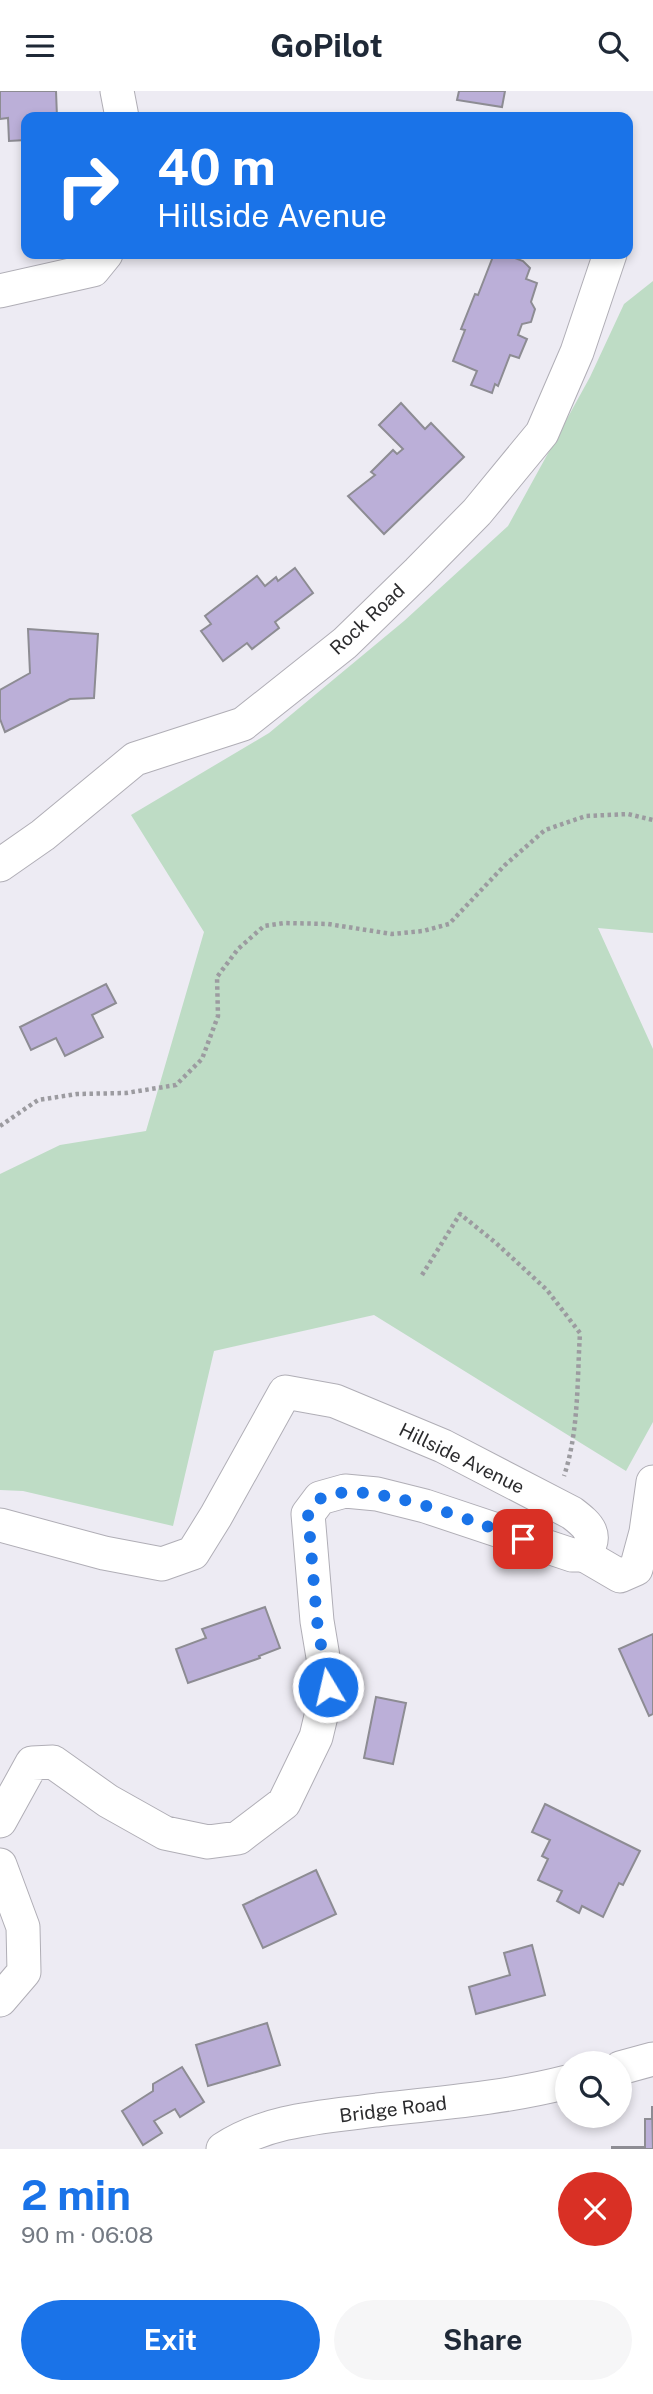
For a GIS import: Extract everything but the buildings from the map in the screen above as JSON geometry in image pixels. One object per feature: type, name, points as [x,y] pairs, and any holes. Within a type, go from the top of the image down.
[{"type":"street","points":[[117,91],[121,112]]},
{"type":"street","points":[[0,291],[93,270],[102,259]]},
{"type":"street","name":"Rock Road","points":[[0,865],[43,835],[135,759],[243,724],[345,643],[418,572],[477,512],[542,433],[577,352],[608,259]]},
{"type":"street","name":"Hillside Avenue","points":[[0,1525],[104,1553],[162,1564],[192,1553],[216,1516],[285,1392],[335,1402],[443,1445],[572,1513],[586,1524],[591,1533],[591,1545],[584,1555]]},
{"type":"street","points":[[0,1821],[32,1763],[53,1762],[108,1801],[165,1833],[208,1842],[238,1838],[284,1803],[316,1737],[328,1687],[317,1621],[308,1514],[320,1498],[345,1491],[377,1494],[425,1506],[572,1555],[584,1555],[620,1576],[636,1569],[646,1532],[653,1482]]},
{"type":"street","points":[[0,1865],[23,1927],[24,1972],[0,2000]]},
{"type":"street","points":[[632,2065],[653,2059]]},
{"type":"street","name":"Bridge Road","points":[[223,2149],[234,2141],[287,2136],[525,2093],[555,2085]]},
{"type":"path","points":[[0,1126],[38,1100],[77,1094],[126,1093],[176,1085],[202,1059],[218,1016],[217,977],[238,949],[264,926],[284,923],[328,924],[392,934],[423,931],[449,924],[505,865],[545,830],[586,816],[628,814],[653,820]]},
{"type":"path","points":[[422,1275],[460,1214],[547,1290],[580,1333],[569,1462],[554,1504]]},
{"type":"green space","points":[[653,281],[653,933],[598,928],[653,1049],[653,1422],[626,1471],[374,1315],[214,1351],[173,1526],[23,1491],[0,1490],[0,1174],[60,1145],[146,1131],[204,932],[131,815],[269,733],[404,621],[508,526],[590,377],[624,304]]},
{"type":"route","points":[[328,1687],[317,1621],[308,1514],[320,1498],[345,1491],[377,1494],[425,1506],[523,1539]]}]
